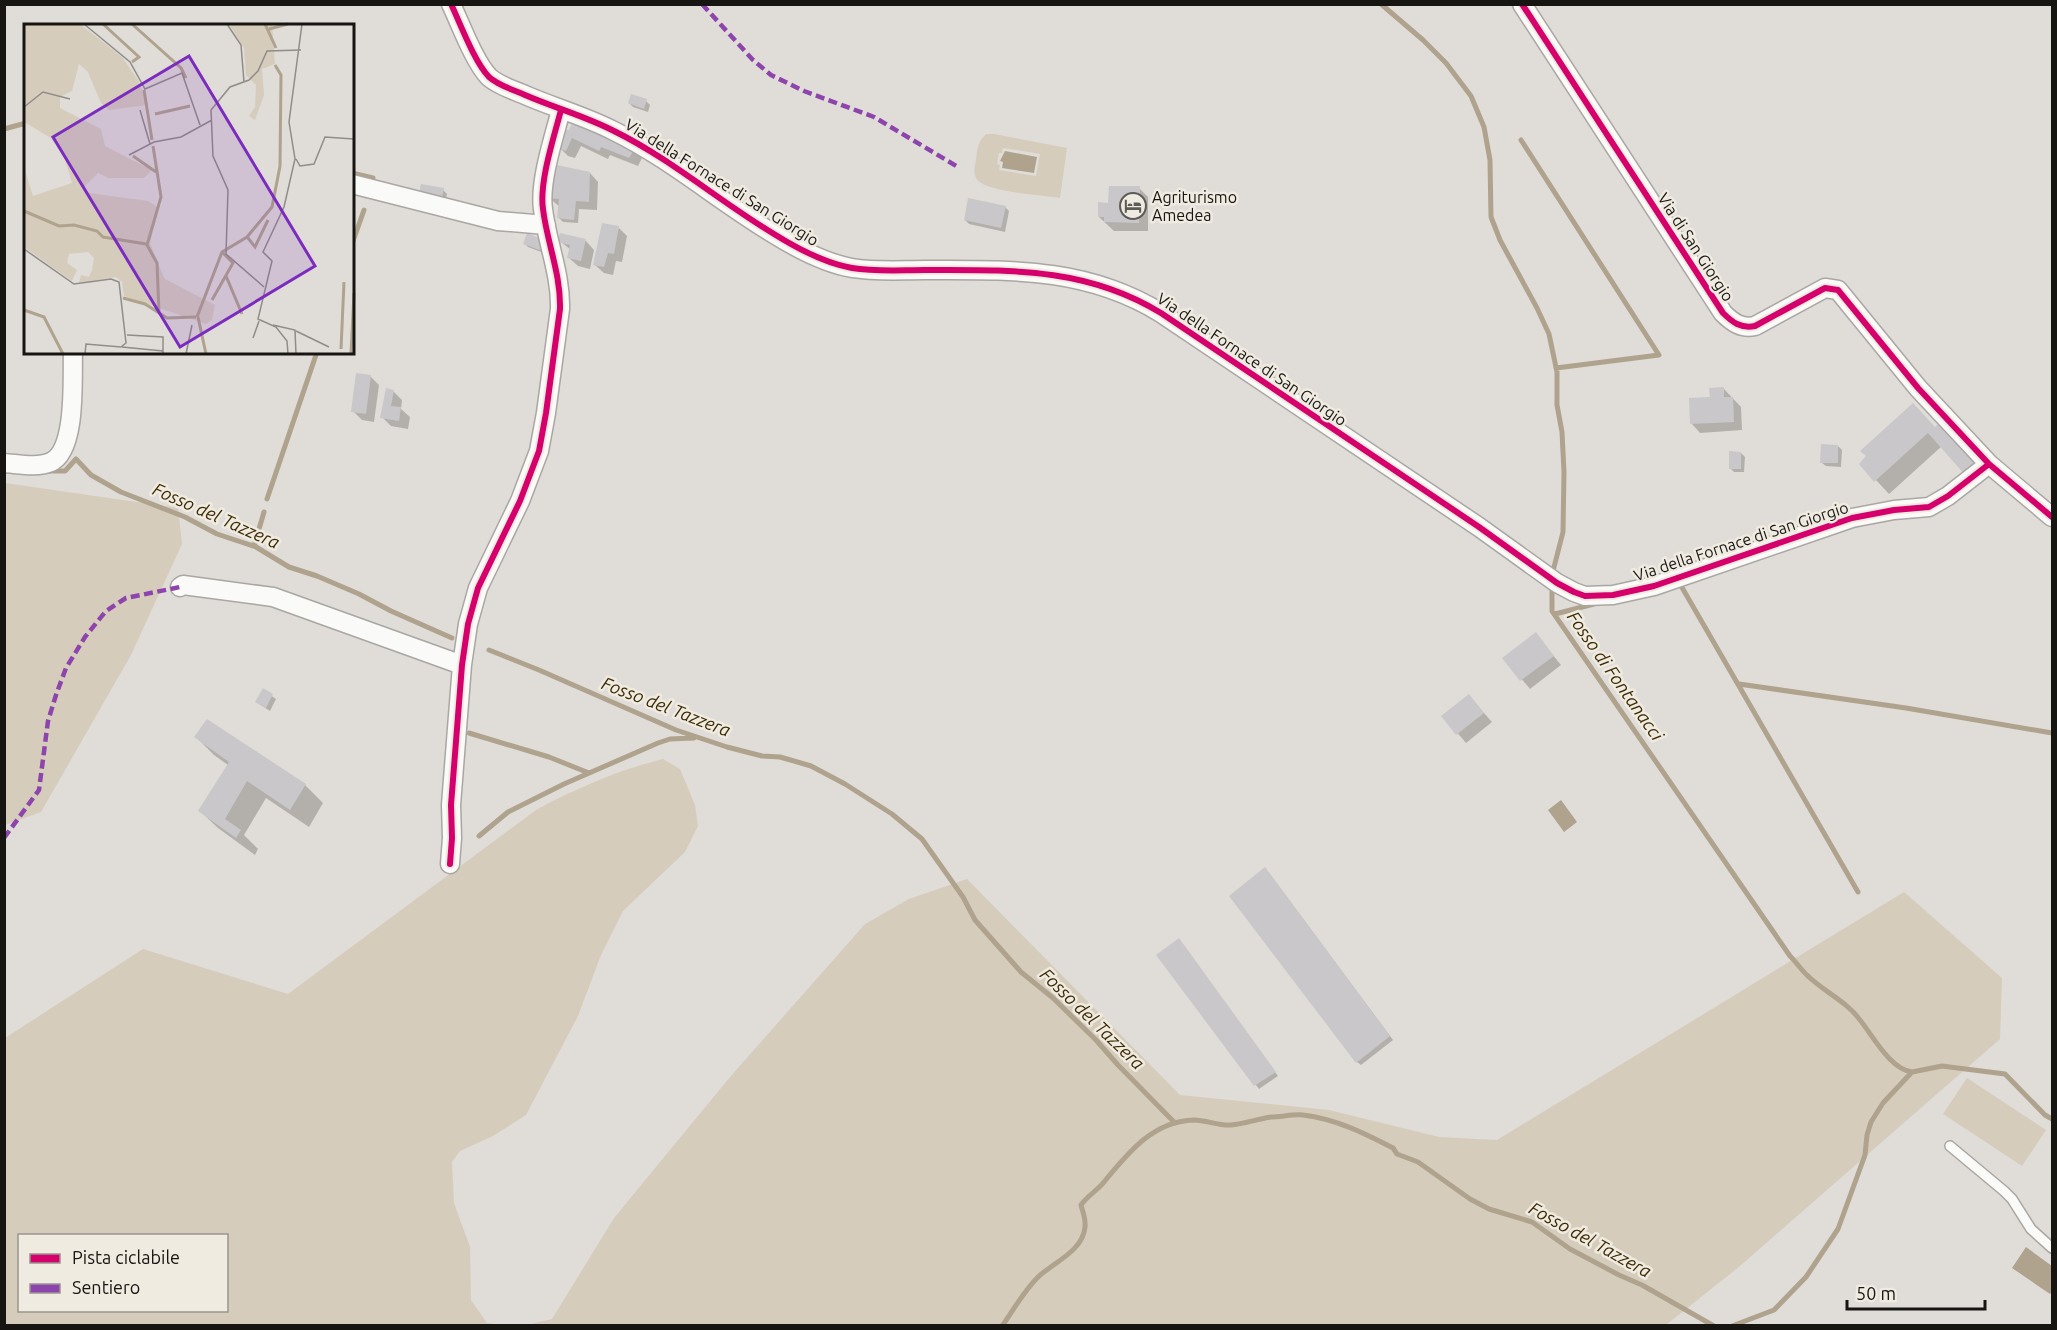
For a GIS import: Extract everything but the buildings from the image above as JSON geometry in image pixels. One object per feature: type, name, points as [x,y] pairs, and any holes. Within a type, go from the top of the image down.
[{"type":"street","name":"Via della Fornace di San Giorgio","points":[[452,4],[480,64],[489,77],[504,86],[602,125],[635,141],[753,221],[801,250],[839,265],[865,270],[990,269],[1045,273],[1088,281],[1120,291],[1161,313],[1479,527],[1557,583],[1586,596],[1604,596],[1634,591],[1679,578],[1852,518],[1894,510],[1929,507],[1948,496],[1989,464]]},
{"type":"street","name":"Via di San Giorgio","points":[[1522,4],[1723,313],[1736,324],[1749,327],[1761,324],[1826,288],[1832,287],[1838,290],[1918,388],[1989,464],[2052,517]]},
{"type":"street","points":[[450,864],[451,805],[462,665],[472,605],[532,472],[544,429],[560,309],[560,293],[543,210],[544,184],[561,110]]},
{"type":"street","points":[[354,185],[498,221],[546,225]]},
{"type":"street","points":[[4,463],[30,465],[50,462],[63,451],[70,433],[73,354]]},
{"type":"street","points":[[180,587],[183,585],[273,597],[462,665]]},
{"type":"lane","points":[[1950,1146],[2004,1191],[2019,1209],[2031,1229],[2052,1248]]},
{"type":"shaded area","points":[[986,134],[1067,148],[1060,198],[1001,190],[981,183],[976,178],[974,169],[978,146]],"holes":[[[1003,148],[1040,154],[1036,176],[999,170],[1000,165],[997,164],[999,153],[1002,153]]]},
{"type":"shaded area","points":[[1005,151],[1037,157],[1034,173],[1002,168],[1003,162],[1000,161]]},
{"type":"shaded area","points":[[5,483],[178,508],[182,544],[131,655],[41,812],[5,825]]},
{"type":"shaded area","points":[[663,759],[680,769],[695,805],[698,826],[685,852],[623,911],[601,955],[578,1016],[526,1115],[493,1136],[460,1151],[452,1162],[454,1203],[470,1247],[471,1300],[487,1323],[503,1325],[5,1326],[5,1038],[143,949],[288,994],[536,810],[598,780]]},
{"type":"shaded area","points":[[1561,800],[1577,822],[1564,832],[1548,810]]},
{"type":"shaded area","points":[[967,879],[1180,1095],[1329,1110],[1439,1137],[1497,1140],[1904,892],[2002,978],[2000,1039],[1740,1266],[1666,1325],[527,1325],[552,1319],[614,1218],[730,1077],[865,924],[909,899]]},
{"type":"shaded area","points":[[1967,1078],[2046,1130],[2022,1166],[1943,1114]]},
{"type":"shaded area","points":[[2026,1247],[2052,1266],[2050,1294],[2012,1268]]},
{"type":"waterway","name":"Fosso di Fontanacci","points":[[1381,4],[1446,63],[1471,96],[1484,127],[1490,160],[1491,217],[1500,240],[1549,334],[1557,372],[1557,405],[1562,432],[1564,472],[1563,532],[1552,575]]},
{"type":"waterway","points":[[4,129],[24,124]]},
{"type":"waterway","points":[[1521,140],[1659,355],[1556,368]]},
{"type":"waterway","points":[[354,173],[373,178]]},
{"type":"waterway","points":[[354,238],[364,210]]},
{"type":"waterway","points":[[267,499],[316,354]]},
{"type":"waterway","name":"Fosso del Tazzera","points":[[46,471],[65,471],[76,459],[91,475],[121,492],[185,517],[217,534],[256,547],[289,567],[359,594],[452,638]]},
{"type":"waterway","points":[[254,546],[264,512]]},
{"type":"waterway","points":[[1676,585],[1680,584],[1858,892]]},
{"type":"waterway","name":"Fosso di Fontanacci","points":[[1552,585],[1552,611],[1790,956],[1809,977],[1855,1014],[1896,1065],[1912,1072]]},
{"type":"waterway","points":[[1555,614],[1594,604]]},
{"type":"waterway","name":"Fosso del Tazzera","points":[[489,650],[676,730],[727,747],[762,756],[780,757],[811,766],[845,784],[892,814],[922,839],[963,897],[975,920],[1021,972],[1053,998],[1096,1040],[1175,1123]]},
{"type":"waterway","points":[[1739,684],[1906,708],[2052,733]]},
{"type":"waterway","points":[[469,733],[549,757],[589,773]]},
{"type":"waterway","points":[[479,836],[508,812],[564,784],[658,743],[670,739],[694,738]]},
{"type":"waterway","name":"Fosso del Tazzera","points":[[1732,1326],[1774,1310],[1806,1277],[1838,1229],[1865,1155],[1871,1122],[1883,1103],[1912,1072],[1942,1066],[2005,1074],[2045,1115],[2052,1119]]},
{"type":"waterway","name":"Fosso del Tazzera","points":[[1002,1326],[1033,1282],[1079,1243],[1085,1227],[1081,1205],[1083,1202],[1132,1150],[1154,1132],[1179,1122],[1194,1120],[1231,1125],[1271,1117],[1299,1115],[1338,1123],[1382,1142],[1393,1148],[1397,1154],[1418,1162],[1470,1199],[1489,1209],[1532,1222],[1570,1249],[1642,1285],[1714,1326]]},
{"type":"marked path","points":[[702,4],[753,60],[771,75],[804,91],[874,117],[958,167]]},
{"type":"marked path","points":[[4,838],[39,790],[48,721],[66,668],[85,637],[106,611],[126,598],[180,587]]},
{"type":"cycle path","points":[[451,4],[478,62],[493,80],[536,100],[592,121],[635,142],[783,240],[802,250],[831,263],[861,269],[987,270],[1047,274],[1076,279],[1133,298],[1161,313],[1479,527],[1557,583],[1585,596],[1613,595],[1654,586],[1852,518],[1894,510],[1929,507],[1948,496],[1989,464]]},
{"type":"cycle path","points":[[1522,4],[1723,313],[1737,324],[1755,326],[1825,288],[1838,290],[1918,388],[1989,464],[2052,517]]},
{"type":"cycle path","points":[[450,864],[451,805],[462,665],[468,624],[478,588],[520,501],[539,451],[546,413],[560,296],[542,198],[548,160],[561,110]]},
{"type":"place","name":"Agriturismo Amedea","points":[[1133,206]]}]
